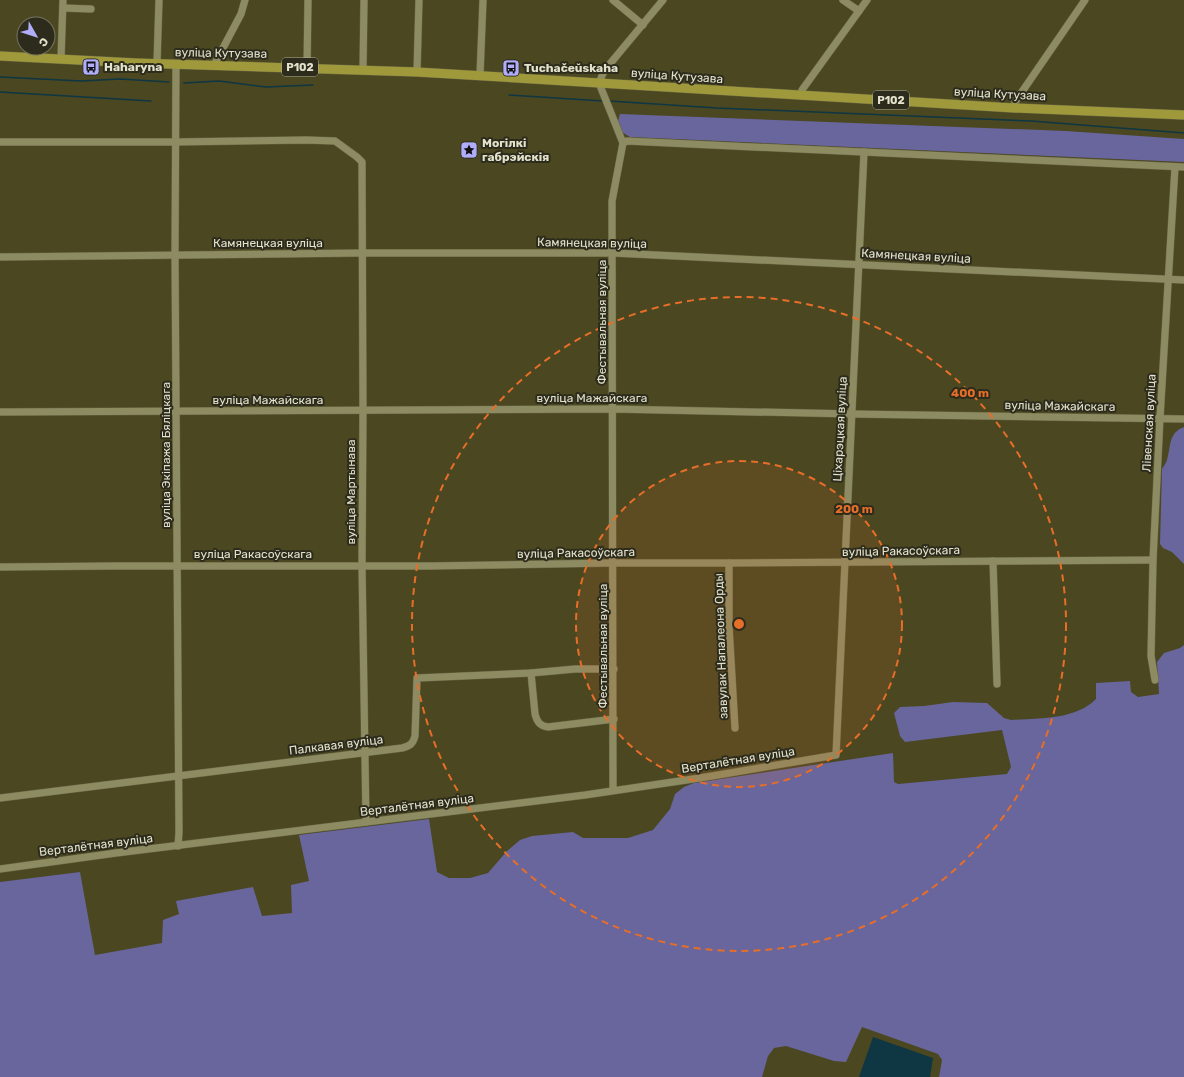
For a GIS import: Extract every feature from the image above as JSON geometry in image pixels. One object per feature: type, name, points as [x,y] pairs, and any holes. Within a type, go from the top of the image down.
[{"type":"main road","name":"вуліца Кутузава","points":[[0,56],[480,75],[1014,108],[1183,113]]},
{"type":"street","points":[[61,59],[63,0]]},
{"type":"street","points":[[156,63],[159,0]]},
{"type":"street","points":[[214,65],[241,14],[245,0]]},
{"type":"street","points":[[307,68],[308,0]]},
{"type":"street","points":[[363,70],[364,0]]},
{"type":"street","points":[[417,72],[419,0]]},
{"type":"street","points":[[480,75],[483,0]]},
{"type":"street","points":[[613,0],[642,24]]},
{"type":"street","points":[[663,0],[604,71],[599,83],[625,142],[1184,167]]},
{"type":"street","points":[[843,0],[859,11]]},
{"type":"street","points":[[801,96],[802,90],[867,0]]},
{"type":"street","points":[[1014,108],[1015,102],[1085,0]]},
{"type":"street","points":[[63,8],[91,9]]},
{"type":"street","name":"вуліца Экіпажа Бяліцкага","points":[[176,64],[175,255],[178,566],[178,846]]},
{"type":"street","name":"вуліца Мартынава","points":[[175,142],[335,141],[362,162],[362,565],[366,822]]},
{"type":"street","points":[[0,142],[175,142]]},
{"type":"street","name":"Фестывальная вуліца","points":[[613,790],[614,669],[612,202],[625,142]]},
{"type":"street","name":"Ціхарэцкая вуліца","points":[[836,754],[864,152]]},
{"type":"street","name":"Лівенская вуліца","points":[[1154,680],[1151,656],[1153,560],[1175,167]]},
{"type":"street","name":"Камянецкая вуліца","points":[[0,257],[362,253],[613,253],[1184,280]]},
{"type":"street","name":"вуліца Мажайскага","points":[[0,412],[363,411],[612,408],[852,414],[1184,419]]},
{"type":"street","name":"вуліца Ракасоўскага","points":[[0,567],[430,566],[613,563],[1153,560]]},
{"type":"street","points":[[993,561],[997,684]]},
{"type":"street","name":"завулак Напалеона Орды","points":[[729,563],[729,626],[735,728]]},
{"type":"street","name":"Палкавая вуліца","points":[[0,798],[402,748],[410,746],[415,736],[417,678],[531,673],[576,669],[614,669]]},
{"type":"street","points":[[531,673],[535,714],[540,725],[548,727],[614,719]]},
{"type":"street","name":"Верталётная вуліца","points":[[0,869],[613,790],[836,754]]},
{"type":"shaded area","points":[[620,114],[1066,131],[1184,139],[1184,162],[630,137],[622,132],[618,121]]},
{"type":"shaded area","points":[[1184,427],[1184,564],[1172,552],[1163,548],[1160,544],[1162,469],[1166,463],[1171,441],[1175,433]]},
{"type":"shaded area","points":[[1184,645],[1184,1077],[939,1077],[942,1060],[938,1054],[862,1027],[846,1062],[834,1061],[786,1046],[774,1048],[768,1056],[762,1077],[0,1077],[0,882],[80,872],[95,955],[162,943],[163,920],[179,914],[176,901],[253,887],[262,916],[292,913],[291,885],[309,881],[299,835],[429,819],[437,872],[449,878],[470,878],[488,873],[507,851],[520,840],[532,836],[573,832],[583,838],[628,838],[653,830],[670,809],[675,794],[684,787],[694,783],[893,753],[894,782],[898,784],[1007,774],[1011,767],[1002,730],[905,742],[900,736],[894,713],[900,707],[924,706],[953,702],[987,703],[1004,718],[1011,720],[1045,718],[1068,714],[1088,706],[1096,699],[1096,683],[1130,681],[1131,692],[1138,697],[1159,694],[1157,662],[1164,653],[1180,648]]},
{"type":"water","points":[[873,1037],[933,1058],[930,1077],[859,1077]]},
{"type":"waterway","points":[[0,77],[81,81],[120,79],[169,82]]},
{"type":"waterway","points":[[184,83],[219,81],[266,87],[313,85]]},
{"type":"waterway","points":[[0,92],[151,101]]},
{"type":"waterway","points":[[509,95],[603,101]]},
{"type":"waterway","points":[[609,101],[717,108],[1031,121],[1184,133]]},
{"type":"place","name":"Haharyna","points":[[91,67]]},
{"type":"place","name":"Tuchačeŭskaha","points":[[511,68]]},
{"type":"place","name":"Могілкі габрэйскія","points":[[469,150]]}]
